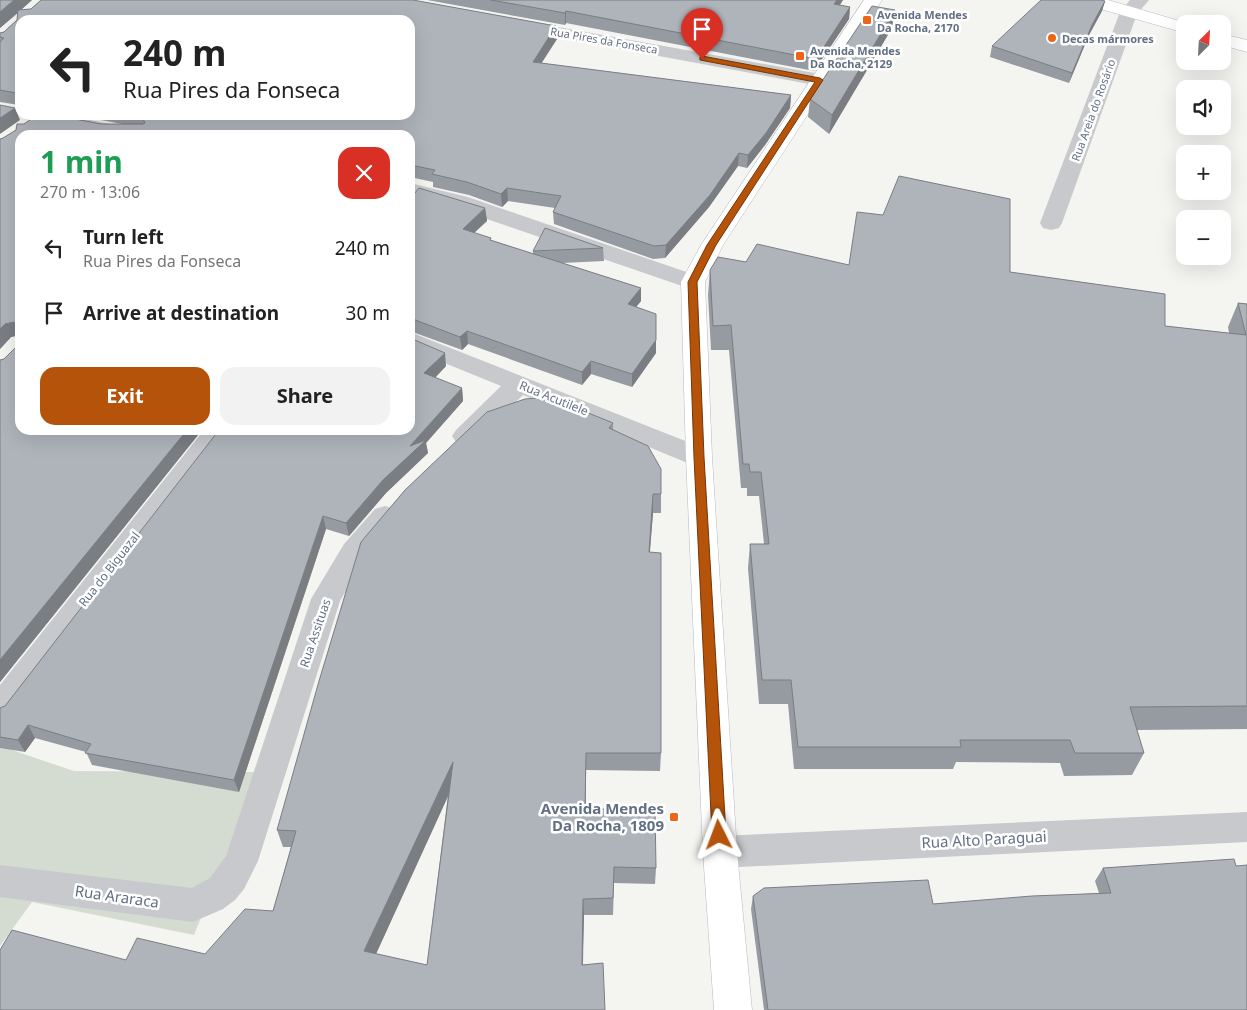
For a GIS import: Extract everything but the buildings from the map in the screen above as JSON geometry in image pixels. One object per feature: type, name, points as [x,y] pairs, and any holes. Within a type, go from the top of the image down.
[{"type":"street","points":[[733,1010],[720,852],[699,457],[693,282],[712,245],[873,0]]},
{"type":"street","points":[[1089,0],[1135,6],[1176,24]]},
{"type":"street","name":"Rua Areia do Rosário","points":[[1051,223],[1135,6]]},
{"type":"street","name":"Rua Pires da Fonseca","points":[[498,21],[820,80]]},
{"type":"street","points":[[1231,42],[1247,46]]},
{"type":"street","points":[[44,120],[106,130]]},
{"type":"street","points":[[415,190],[460,202],[693,282]]},
{"type":"street","name":"Rua Acutilele","points":[[415,342],[699,457]]},
{"type":"street","points":[[447,453],[519,384]]},
{"type":"street","name":"Rua do Biguazal","points":[[0,708],[214,435]]},
{"type":"street","name":"Rua Assituas","points":[[228,884],[241,861],[326,599],[354,552],[404,494]]},
{"type":"street","name":"Rua Alto Paraguai","points":[[720,852],[1247,827]]},
{"type":"street","name":"Rua Araraca","points":[[0,881],[193,906],[217,896],[228,884]]},
{"type":"shaded area","points":[[0,746],[74,771],[260,772],[194,935],[32,902],[0,946]]},
{"type":"place","name":"Avenida Mendes Da Rocha, 2170","points":[[867,20]]},
{"type":"place","name":"Decas mármores","points":[[1052,38]]},
{"type":"place","name":"Avenida Mendes Da Rocha, 2129","points":[[800,56]]},
{"type":"place","name":"Avenida Mendes Da Rocha, 1809","points":[[674,817]]},
{"type":"route","points":[[702,59],[820,80],[712,245],[693,282],[699,457],[719,835]]}]
